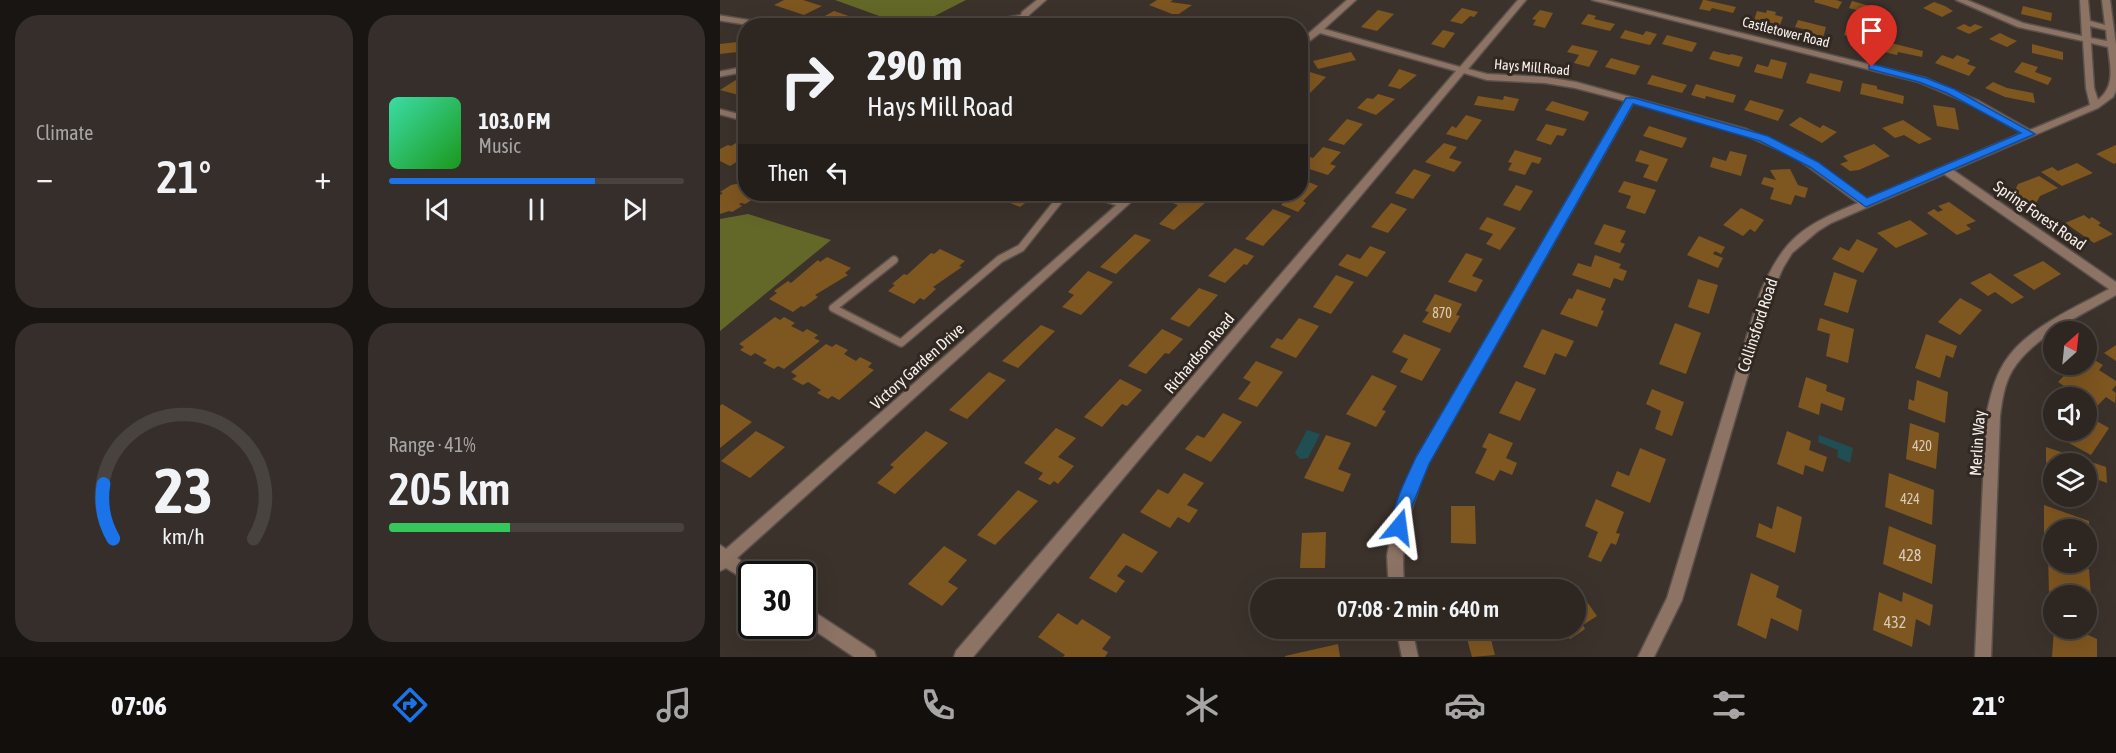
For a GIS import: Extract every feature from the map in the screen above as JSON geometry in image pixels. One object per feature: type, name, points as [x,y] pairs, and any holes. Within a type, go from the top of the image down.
[{"type":"street","points":[[1027,18],[1028,10],[1042,0]]},
{"type":"street","points":[[1460,70],[1522,0]]},
{"type":"street","name":"Castletower Road","points":[[1596,0],[1922,80],[1976,103],[2030,134]]},
{"type":"street","points":[[1960,0],[2021,25],[2087,40],[2113,49]]},
{"type":"street","points":[[1972,6],[1980,0]]},
{"type":"street","points":[[2084,0],[2090,88],[2095,106]]},
{"type":"street","points":[[2107,0],[2116,2]]},
{"type":"street","name":"Collinsford Road","points":[[1647,657],[1674,600],[1766,293],[1779,261],[1798,238],[1827,220],[2095,106],[2110,95],[2116,80],[2107,0]]},
{"type":"street","points":[[1308,39],[1348,1]]},
{"type":"street","points":[[2086,23],[2110,28]]},
{"type":"street","name":"Hays Mill Road","points":[[1319,30],[1487,77],[1545,80],[1576,85],[1764,138],[1814,165],[1866,203]]},
{"type":"street","name":"Richardson Road","points":[[962,657],[1460,70]]},
{"type":"street","points":[[1397,579],[1396,543],[1402,511],[1422,461],[1630,100]]},
{"type":"street","name":"Spring Forest Road","points":[[1944,169],[2116,289]]},
{"type":"street","name":"Victory Garden Drive","points":[[722,558],[1127,201]]},
{"type":"street","name":"Merlin Way","points":[[1983,657],[1993,416],[1998,391],[2008,366],[2028,344],[2116,289]]},
{"type":"street","points":[[722,558],[738,568]]},
{"type":"street","points":[[816,622],[868,657]]},
{"type":"street","points":[[1406,639],[1410,657]]},
{"type":"lane","points":[[720,18],[738,21]]},
{"type":"lane","points":[[720,74],[738,71]]},
{"type":"lane","points":[[720,112],[736,116]]},
{"type":"lane","points":[[894,260],[833,308],[901,343],[1000,259],[1013,256],[1036,234],[1056,201]]},
{"type":"lane","points":[[1115,201],[1123,204]]},
{"type":"green space","points":[[835,0],[966,0],[931,18],[885,18]]},
{"type":"green space","points":[[748,214],[831,240],[720,331],[720,219]]},
{"type":"water","points":[[1307,430],[1320,434],[1308,458],[1300,459],[1295,453]]},
{"type":"water","points":[[1819,435],[1853,448],[1850,463],[1837,457],[1838,450],[1818,442]]},
{"type":"building","points":[[784,0],[803,0],[822,6],[804,15],[774,5]]},
{"type":"building","points":[[1157,0],[1173,0],[1170,2],[1192,5],[1179,14],[1172,14],[1149,5]]},
{"type":"building","points":[[1703,0],[1736,7],[1733,13],[1712,8],[1710,11],[1699,9]]},
{"type":"building","points":[[1815,0],[1842,2],[1838,9],[1814,2]]},
{"type":"building","points":[[1852,1],[1877,8],[1874,15],[1849,8]]},
{"type":"building","points":[[1934,2],[1953,11],[1942,17],[1923,8]]},
{"type":"building","points":[[2023,6],[2052,13],[2051,21],[2021,14]]},
{"type":"building","points":[[1462,8],[1478,12],[1462,24],[1450,21]]},
{"type":"building","points":[[1378,10],[1394,14],[1377,31],[1361,27]]},
{"type":"building","points":[[1540,10],[1553,13],[1545,28],[1533,25],[1536,20],[1532,19]]},
{"type":"building","points":[[1767,10],[1783,17],[1780,25],[1754,20],[1757,11],[1766,13]]},
{"type":"building","points":[[834,11],[854,18],[821,18]]},
{"type":"building","points":[[1588,14],[1596,16],[1594,19],[1615,24],[1610,31],[1581,24]]},
{"type":"building","points":[[1798,20],[1826,27],[1823,38],[1811,35],[1812,31],[1795,27]]},
{"type":"building","points":[[1964,24],[1970,27],[1975,24],[1983,27],[1969,34],[1956,28]]},
{"type":"building","points":[[1846,28],[1872,34],[1868,49],[1852,45],[1854,38],[1844,35]]},
{"type":"building","points":[[1443,30],[1455,33],[1444,48],[1431,44]]},
{"type":"building","points":[[1625,30],[1643,35],[1646,31],[1657,34],[1650,45],[1620,38]]},
{"type":"building","points":[[2000,33],[2017,41],[2007,47],[1989,39]]},
{"type":"building","points":[[1667,35],[1697,43],[1692,52],[1662,44]]},
{"type":"building","points":[[738,42],[738,52],[720,54],[720,44]]},
{"type":"building","points":[[1887,42],[1923,51],[1922,57],[1898,52],[1897,55],[1884,52]]},
{"type":"building","points":[[2032,44],[2063,52],[2063,60],[2032,53]]},
{"type":"building","points":[[1572,45],[1598,51],[1589,67],[1574,63],[1579,55],[1567,52]]},
{"type":"building","points":[[1713,51],[1743,57],[1739,67],[1709,59]]},
{"type":"building","points":[[1351,52],[1356,60],[1318,69],[1313,61]]},
{"type":"building","points":[[1942,55],[1953,59],[1957,55],[1970,60],[1967,64],[1976,67],[1969,76],[1935,63]]},
{"type":"building","points":[[1611,58],[1640,66],[1635,75],[1605,67]]},
{"type":"building","points":[[1771,59],[1787,63],[1782,79],[1754,72],[1757,64],[1768,67]]},
{"type":"building","points":[[2022,62],[2038,67],[2035,72],[2052,78],[2048,85],[2014,72]]},
{"type":"building","points":[[1399,69],[1417,75],[1400,89],[1388,86]]},
{"type":"building","points":[[1310,72],[1326,77],[1308,95],[1308,81]]},
{"type":"building","points":[[1810,73],[1843,81],[1840,92],[1806,83]]},
{"type":"building","points":[[1652,75],[1687,85],[1682,93],[1647,84]]},
{"type":"building","points":[[738,79],[738,95],[720,90]]},
{"type":"building","points":[[1993,82],[2007,88],[2033,93],[2035,103],[2005,97],[1985,88]]},
{"type":"building","points":[[1862,83],[1904,96],[1903,104],[1860,94]]},
{"type":"building","points":[[1696,84],[1736,95],[1733,103],[1706,96],[1705,99],[1691,95]]},
{"type":"building","points":[[1378,94],[1395,99],[1376,115],[1357,108],[1367,98],[1373,99]]},
{"type":"building","points":[[1478,96],[1503,100],[1504,96],[1519,99],[1514,111],[1474,105]]},
{"type":"building","points":[[1750,100],[1784,110],[1778,121],[1744,110]]},
{"type":"building","points":[[1552,101],[1589,112],[1584,121],[1545,110]]},
{"type":"building","points":[[1933,105],[1955,108],[1959,130],[1937,126]]},
{"type":"building","points":[[1466,115],[1482,120],[1467,140],[1446,134],[1452,126],[1456,128]]},
{"type":"building","points":[[1800,117],[1820,128],[1823,125],[1837,132],[1822,143],[1789,125]]},
{"type":"building","points":[[1347,119],[1363,124],[1344,145],[1328,140]]},
{"type":"building","points":[[1903,120],[1932,139],[1919,144],[1904,135],[1895,138],[1882,128]]},
{"type":"building","points":[[1546,124],[1567,129],[1563,136],[1557,135],[1551,145],[1536,140]]},
{"type":"building","points":[[1649,126],[1687,138],[1682,148],[1643,136]]},
{"type":"building","points":[[738,142],[738,161],[730,166],[720,161],[720,149]]},
{"type":"building","points":[[1444,143],[1457,147],[1449,158],[1462,162],[1454,172],[1425,162]]},
{"type":"building","points":[[1874,144],[1890,156],[1859,170],[1850,171],[1840,164],[1848,161],[1843,156]]},
{"type":"building","points":[[2116,145],[2116,163],[2114,164],[2096,154]]},
{"type":"building","points":[[1323,147],[1341,152],[1330,164],[1336,166],[1328,175],[1308,169],[1308,156],[1313,158]]},
{"type":"building","points":[[1515,150],[1542,158],[1539,164],[1532,162],[1525,175],[1508,170],[1512,163],[1508,162]]},
{"type":"building","points":[[1640,150],[1668,159],[1657,182],[1643,177],[1649,165],[1635,161]]},
{"type":"building","points":[[1730,151],[1747,155],[1741,176],[1710,167],[1713,157],[1726,161]]},
{"type":"building","points":[[2077,163],[2093,173],[2062,186],[2041,172],[2052,167],[2058,171]]},
{"type":"building","points":[[1414,169],[1431,175],[1413,199],[1395,193]]},
{"type":"building","points":[[1790,169],[1798,185],[1808,188],[1805,198],[1795,195],[1791,205],[1770,199],[1774,188],[1761,184],[1764,177],[1776,180],[1770,170]]},
{"type":"building","points":[[2039,176],[2058,188],[2040,196],[2035,205],[2012,196],[2018,184]]},
{"type":"building","points":[[1624,181],[1656,190],[1645,214],[1626,208],[1631,196],[1618,192]]},
{"type":"building","points":[[1308,182],[1318,186],[1308,196]]},
{"type":"building","points":[[738,184],[738,201],[750,201],[739,204],[742,206],[732,212],[720,214],[720,195],[723,193],[720,192]]},
{"type":"building","points":[[1516,185],[1533,191],[1520,211],[1503,205]]},
{"type":"building","points":[[1006,201],[1028,201],[1020,207]]},
{"type":"building","points":[[1199,201],[1205,203],[1174,230],[1159,224],[1178,205],[1170,202]]},
{"type":"building","points":[[1285,201],[1306,203],[1298,212],[1281,205]]},
{"type":"building","points":[[1949,202],[1976,221],[1966,225],[1971,229],[1957,235],[1927,213],[1934,209],[1938,212],[1943,210],[1938,206]]},
{"type":"building","points":[[1391,203],[1407,209],[1388,233],[1371,227]]},
{"type":"building","points":[[1741,208],[1764,220],[1755,232],[1750,229],[1743,236],[1723,225]]},
{"type":"building","points":[[1273,209],[1291,216],[1263,246],[1245,239]]},
{"type":"building","points":[[2084,215],[2089,219],[2092,217],[2101,223],[2098,225],[2113,234],[2094,243],[2065,223]]},
{"type":"building","points":[[1487,217],[1516,228],[1500,250],[1486,244],[1493,234],[1479,229]]},
{"type":"building","points":[[1910,220],[1928,234],[1896,248],[1877,233]]},
{"type":"building","points":[[1604,224],[1626,231],[1620,242],[1625,244],[1620,253],[1594,244]]},
{"type":"building","points":[[1135,234],[1151,240],[1116,274],[1100,267]]},
{"type":"building","points":[[1699,236],[1725,247],[1721,254],[1715,251],[1713,254],[1723,258],[1718,268],[1687,255]]},
{"type":"building","points":[[1857,239],[1878,249],[1863,273],[1832,259],[1840,247],[1849,251]]},
{"type":"building","points":[[1370,246],[1386,252],[1367,277],[1338,265],[1347,254],[1360,259]]},
{"type":"building","points":[[1235,248],[1254,256],[1247,265],[1244,264],[1225,283],[1208,276]]},
{"type":"building","points":[[940,249],[965,261],[959,266],[962,267],[933,287],[936,289],[924,300],[920,298],[914,304],[888,291],[895,285],[892,284],[904,274],[907,275],[931,253],[934,254]]},
{"type":"building","points":[[1466,253],[1483,259],[1472,276],[1483,280],[1476,292],[1448,282]]},
{"type":"building","points":[[1595,255],[1621,264],[1619,268],[1627,271],[1623,281],[1614,278],[1610,288],[1572,275],[1578,263],[1591,267]]},
{"type":"building","points":[[827,257],[851,268],[845,273],[848,275],[815,295],[818,297],[804,307],[801,306],[793,312],[769,299],[777,293],[774,291],[788,281],[791,283],[818,260],[820,262]]},
{"type":"building","points":[[2043,261],[2061,274],[2034,290],[2013,275]]},
{"type":"building","points":[[1088,271],[1113,282],[1081,315],[1062,307],[1074,295],[1068,292]]},
{"type":"building","points":[[1834,272],[1857,280],[1848,313],[1824,305]]},
{"type":"building","points":[[1990,273],[2024,297],[2012,304],[1995,292],[1988,296],[1970,283]]},
{"type":"building","points":[[1336,275],[1354,282],[1331,314],[1313,307]]},
{"type":"building","points":[[1698,279],[1718,285],[1709,314],[1688,307]]},
{"type":"building","points":[[1199,288],[1218,295],[1189,327],[1170,319]]},
{"type":"building","points":[[1577,289],[1606,299],[1597,327],[1560,314]]},
{"type":"building","points":[[1435,294],[1462,304],[1456,315],[1460,316],[1450,333],[1422,322],[1429,312],[1425,311]]},
{"type":"building","points":[[1960,298],[1982,310],[1960,335],[1938,322]]},
{"type":"building","points":[[775,317],[780,320],[784,317],[795,323],[791,326],[803,332],[807,329],[818,335],[814,338],[820,341],[784,369],[778,366],[774,369],[763,363],[767,360],[755,353],[751,356],[740,350],[744,347],[739,344]]},
{"type":"building","points":[[1299,318],[1319,326],[1296,358],[1270,347],[1277,338],[1282,340]]},
{"type":"building","points":[[1820,318],[1854,329],[1848,363],[1826,356],[1830,334],[1817,330]]},
{"type":"building","points":[[1675,323],[1701,333],[1686,374],[1659,364]]},
{"type":"building","points":[[1041,325],[1055,331],[1018,368],[1002,361]]},
{"type":"building","points":[[1162,329],[1183,339],[1169,354],[1165,353],[1146,374],[1128,366]]},
{"type":"building","points":[[1542,329],[1574,341],[1566,357],[1555,353],[1545,375],[1523,367]]},
{"type":"building","points":[[1404,334],[1441,349],[1422,381],[1400,372],[1408,359],[1392,352]]},
{"type":"building","points":[[1926,334],[1957,346],[1953,358],[1946,355],[1940,378],[1915,368]]},
{"type":"building","points":[[826,344],[832,347],[836,344],[848,350],[844,354],[856,361],[860,357],[872,363],[868,367],[874,370],[839,400],[832,396],[828,399],[817,393],[821,390],[808,382],[803,385],[792,379],[797,376],[791,372]]},
{"type":"building","points":[[2116,345],[2116,361],[2104,353]]},
{"type":"building","points":[[1256,361],[1283,372],[1257,407],[1238,399],[1251,382],[1243,378]]},
{"type":"building","points":[[2097,361],[2103,365],[2099,370],[2116,381],[2112,390],[2116,393],[2115,403],[2106,397],[2097,406],[2097,387],[2066,387],[2058,382],[2065,375],[2097,375]]},
{"type":"building","points":[[989,372],[1006,380],[967,419],[949,410]]},
{"type":"building","points":[[1372,375],[1397,386],[1382,410],[1386,411],[1376,427],[1346,414]]},
{"type":"building","points":[[1806,377],[1827,385],[1826,391],[1845,398],[1842,411],[1821,403],[1819,415],[1798,407]]},
{"type":"building","points":[[1120,379],[1142,390],[1127,406],[1122,404],[1102,427],[1084,417]]},
{"type":"building","points":[[1917,380],[1948,392],[1945,423],[1908,409],[1909,399],[1914,401]]},
{"type":"building","points":[[1516,381],[1536,389],[1520,421],[1499,413]]},
{"type":"building","points":[[1652,389],[1684,402],[1672,436],[1655,429],[1661,411],[1646,404]]},
{"type":"building","points":[[722,404],[752,422],[720,448],[720,406]]},
{"type":"building","points":[[1223,413],[1242,422],[1211,462],[1185,449],[1197,435],[1204,438]]},
{"type":"building","points":[[2097,421],[2109,428],[2092,453],[2087,453],[2065,441],[2097,441]]},
{"type":"building","points":[[1910,423],[1939,433],[1936,469],[1906,459]]},
{"type":"building","points":[[1056,428],[1076,438],[1058,457],[1074,466],[1058,484],[1054,481],[1050,485],[1038,479],[1043,473],[1024,463]]},
{"type":"building","points":[[756,431],[785,447],[750,478],[721,461]]},
{"type":"building","points":[[926,431],[948,443],[895,494],[877,483],[894,467],[890,465]]},
{"type":"building","points":[[1787,431],[1811,441],[1809,450],[1827,457],[1823,472],[1805,465],[1803,475],[1777,464]]},
{"type":"building","points":[[1489,433],[1513,443],[1506,458],[1517,463],[1512,475],[1500,470],[1494,481],[1475,473],[1487,449],[1482,447]]},
{"type":"building","points":[[1326,435],[1351,443],[1338,469],[1351,474],[1343,492],[1304,478]]},
{"type":"building","points":[[2046,447],[2064,453],[2046,453]]},
{"type":"building","points":[[1640,448],[1666,459],[1650,503],[1611,486],[1617,471],[1629,476]]},
{"type":"building","points":[[2097,464],[2106,467],[2107,483],[2097,479]]},
{"type":"building","points":[[1184,473],[1204,483],[1187,505],[1198,510],[1189,523],[1178,517],[1170,528],[1140,512],[1158,489],[1168,494]]},
{"type":"building","points":[[1889,473],[1934,490],[1932,525],[1885,507]]},
{"type":"building","points":[[1018,490],[1038,501],[995,545],[977,535]]},
{"type":"building","points":[[1596,499],[1624,512],[1616,533],[1620,534],[1616,545],[1611,543],[1601,562],[1588,557],[1598,532],[1585,526]]},
{"type":"building","points":[[1451,506],[1475,506],[1476,544],[1451,543]]},
{"type":"building","points":[[1777,506],[1802,517],[1795,553],[1756,537],[1759,523],[1772,529]]},
{"type":"building","points":[[2044,507],[2050,507],[2083,519],[2044,519]]},
{"type":"building","points":[[1889,526],[1936,545],[1932,584],[1883,564]]},
{"type":"building","points":[[1326,532],[1325,568],[1300,568],[1302,533]]},
{"type":"building","points":[[1123,533],[1158,552],[1142,573],[1126,565],[1117,576],[1125,581],[1116,593],[1089,578]]},
{"type":"building","points":[[944,546],[967,560],[948,582],[958,588],[942,606],[908,584]]},
{"type":"building","points":[[1751,573],[1779,586],[1776,597],[1802,610],[1798,631],[1771,618],[1766,639],[1737,625]]},
{"type":"building","points":[[2048,573],[2089,573],[2090,585],[2049,585]]},
{"type":"building","points":[[1879,592],[1902,602],[1903,592],[1933,605],[1930,626],[1916,619],[1912,647],[1873,630]]},
{"type":"building","points":[[1586,600],[1597,616],[1586,623]]},
{"type":"building","points":[[1058,613],[1077,625],[1082,619],[1111,637],[1102,649],[1108,652],[1105,657],[1063,657],[1065,655],[1038,637]]},
{"type":"building","points":[[1467,639],[1491,639],[1495,655],[1472,657]]},
{"type":"building","points":[[2053,639],[2097,639],[2097,657],[2052,657]]},
{"type":"building","points":[[1338,644],[1340,657],[1285,657],[1285,656]]},
{"type":"route","points":[[1399,527],[1402,511],[1422,461],[1630,100],[1764,138],[1814,165],[1866,203],[2030,134],[1951,91],[1922,80],[1872,67]]}]
